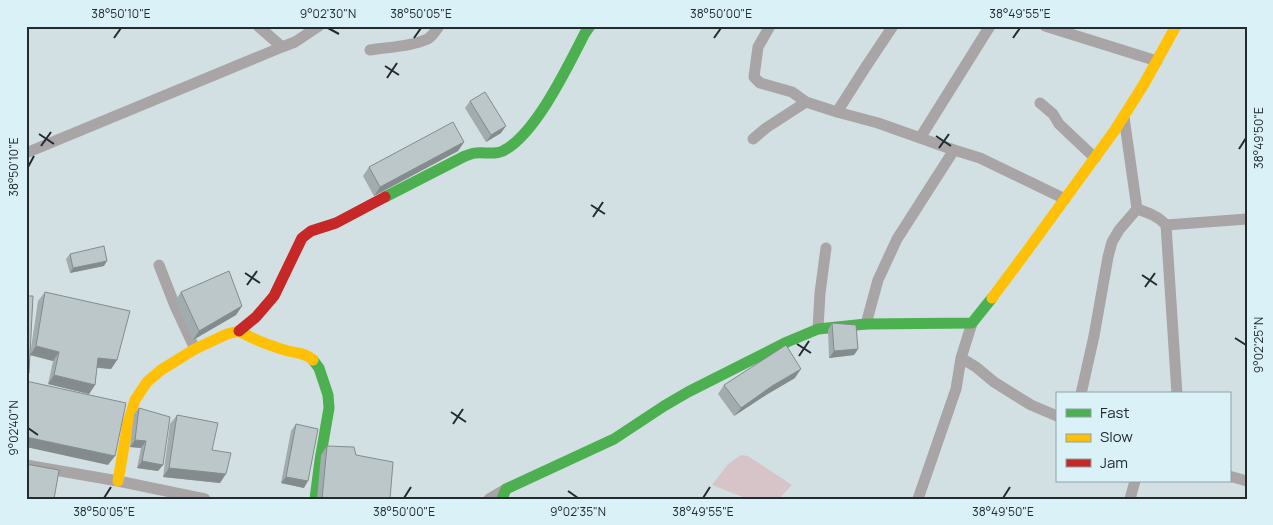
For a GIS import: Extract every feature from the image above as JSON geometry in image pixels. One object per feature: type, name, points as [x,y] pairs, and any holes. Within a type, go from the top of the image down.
[{"type":"street","points":[[258,26],[282,47]]},
{"type":"street","points":[[26,153],[295,42],[319,26]]},
{"type":"street","points":[[370,50],[426,40],[439,26]]},
{"type":"street","points":[[118,481],[128,422],[135,400],[147,382],[195,349],[227,334],[239,331],[256,317],[274,296],[302,238],[309,231],[321,226],[330,226],[465,156],[502,151],[517,142],[540,113],[590,26]]},
{"type":"street","points":[[770,26],[758,47],[754,77],[760,83],[792,92],[806,102],[878,123],[980,158],[1065,198]]},
{"type":"street","points":[[837,112],[893,26]]},
{"type":"street","points":[[920,138],[990,26]]},
{"type":"street","points":[[918,499],[956,390],[961,358],[972,323],[997,292],[1124,117],[1176,26]]},
{"type":"street","points":[[1048,27],[1157,61]]},
{"type":"street","points":[[753,139],[766,128],[806,102]]},
{"type":"street","points":[[1040,103],[1095,158]]},
{"type":"street","points":[[1081,392],[1112,242],[1119,230],[1137,209],[1124,117]]},
{"type":"street","points":[[866,324],[878,280],[897,238],[954,150]]},
{"type":"street","points":[[1137,209],[1153,214],[1162,220],[1166,226],[1177,392]]},
{"type":"street","points":[[1166,226],[1247,219]]},
{"type":"street","points":[[818,329],[820,293],[826,248]]},
{"type":"street","points":[[159,264],[175,306],[195,349]]},
{"type":"street","points":[[489,499],[504,494],[614,439],[688,392],[787,342],[818,329],[866,324],[972,323]]},
{"type":"street","points":[[239,331],[253,339],[289,351],[302,353],[312,358],[319,368],[328,395],[329,408],[315,499]]},
{"type":"street","points":[[961,358],[976,366],[994,382],[1031,405],[1056,416]]},
{"type":"street","points":[[26,465],[205,499]]},
{"type":"street","points":[[1230,476],[1247,481]]},
{"type":"street","points":[[1130,499],[1135,482]]},
{"type":"shaded area","points":[[741,455],[748,456],[792,485],[779,499],[745,498],[712,485],[728,464]]},
{"type":"building","points":[[485,92],[506,126],[491,135],[470,101]]},
{"type":"building","points":[[453,122],[464,142],[380,187],[369,167]]},
{"type":"building","points":[[104,246],[107,261],[73,268],[70,254]]},
{"type":"building","points":[[229,271],[242,306],[199,331],[181,292]]},
{"type":"building","points":[[45,292],[130,311],[117,360],[98,358],[95,385],[54,375],[59,352],[36,346]]},
{"type":"building","points":[[26,296],[33,296],[29,373],[26,373]]},
{"type":"building","points":[[832,323],[856,325],[858,349],[834,351]]},
{"type":"building","points":[[786,345],[801,369],[772,386],[741,408],[724,385]]},
{"type":"building","points":[[26,381],[126,403],[115,456],[26,437]]},
{"type":"building","points":[[139,408],[170,417],[163,465],[142,461],[146,441],[135,440]]},
{"type":"building","points":[[177,415],[218,423],[212,450],[231,453],[226,474],[169,468]]},
{"type":"building","points":[[296,424],[318,429],[308,481],[286,477]]},
{"type":"building","points":[[327,446],[354,447],[356,455],[393,462],[390,499],[322,499]]},
{"type":"building","points":[[26,464],[59,470],[54,499],[26,499]]},
{"type":"traffic: fast","points":[[385,197],[465,156],[475,153],[500,152],[515,142],[539,115],[550,98],[590,26]]},
{"type":"traffic: fast","points":[[502,499],[506,489],[614,439],[688,392],[787,342],[818,329],[866,324],[972,323],[992,298]]},
{"type":"traffic: fast","points":[[313,360],[319,368],[328,395],[329,408],[315,499]]},
{"type":"traffic: slow","points":[[992,298],[1115,130],[1144,84],[1176,26]]},
{"type":"traffic: slow","points":[[118,481],[128,423],[135,400],[147,382],[161,370],[195,349],[227,334],[239,331],[313,360]]},
{"type":"traffic: jam","points":[[239,331],[256,317],[274,296],[302,238],[311,231],[336,223],[385,197]]}]
